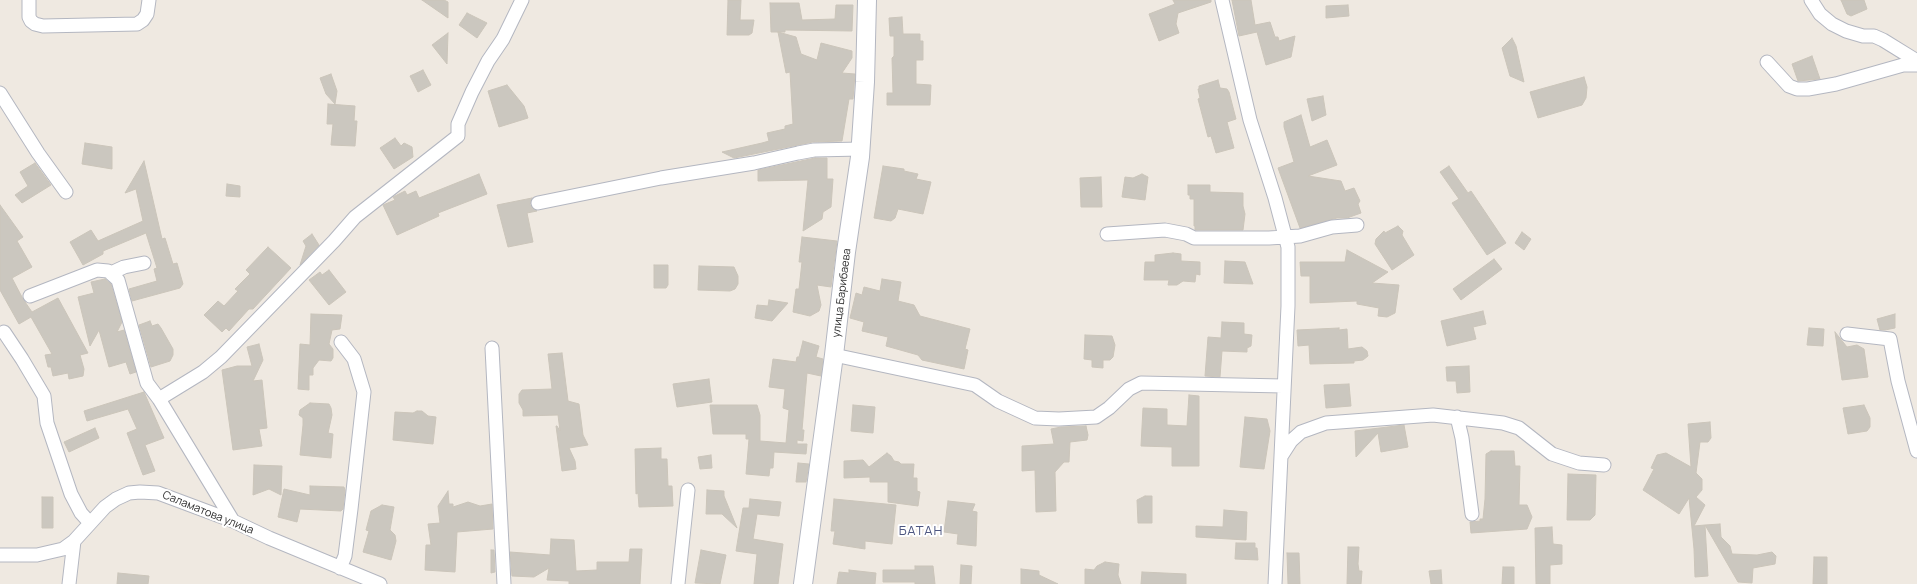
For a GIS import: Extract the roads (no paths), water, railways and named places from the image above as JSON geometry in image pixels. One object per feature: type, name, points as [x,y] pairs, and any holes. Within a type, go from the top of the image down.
[{"type":"street","points":[[29,0],[29,17],[31,22],[50,26],[138,24],[147,14],[149,0]]},
{"type":"street","points":[[159,399],[203,372],[221,357],[334,241],[355,217],[458,136],[458,124],[472,92],[488,61],[503,39],[522,0]]},
{"type":"street","name":"улица Барибаева","points":[[803,584],[834,356],[846,252],[861,149],[867,0]]},
{"type":"street","points":[[1222,0],[1250,120],[1288,246],[1288,306],[1275,584]]},
{"type":"street","points":[[1811,0],[1820,14],[1832,24],[1846,31],[1863,36],[1874,36],[1917,61]]},
{"type":"street","points":[[1767,62],[1789,86],[1797,89],[1808,89],[1836,84],[1903,65],[1917,66]]},
{"type":"street","points":[[0,92],[38,153],[66,192]]},
{"type":"street","points":[[538,203],[661,178],[754,163],[798,153],[820,150],[861,149]]},
{"type":"street","points":[[1107,234],[1165,230],[1186,234],[1198,239],[1300,236],[1332,227],[1357,224]]},
{"type":"street","points":[[111,273],[124,267],[144,263]]},
{"type":"street","points":[[30,296],[97,270],[111,273],[118,280],[145,378],[233,521]]},
{"type":"street","points":[[4,332],[44,396],[47,423],[71,494],[80,513],[90,523]]},
{"type":"street","points":[[1847,334],[1890,339],[1898,381],[1917,451]]},
{"type":"street","points":[[340,568],[345,556],[352,509],[364,392],[354,359],[341,342]]},
{"type":"street","points":[[492,348],[504,584]]},
{"type":"street","points":[[834,356],[975,385],[998,401],[1035,418],[1060,419],[1096,417],[1109,408],[1129,389],[1141,383],[1284,386]]},
{"type":"street","points":[[1282,455],[1291,442],[1301,432],[1326,423],[1433,415],[1503,423],[1519,428],[1552,454],[1579,463],[1604,465]]},
{"type":"street","points":[[1456,417],[1464,450],[1472,514]]},
{"type":"street","points":[[678,584],[688,490]]},
{"type":"street","name":"Саламатова улица","points":[[0,555],[37,555],[55,552],[74,541],[105,507],[116,499],[129,493],[158,493],[233,521],[380,584]]},
{"type":"street","points":[[69,584],[74,541]]},
{"type":"district","name":"БАТАН","points":[[921,531]]}]
